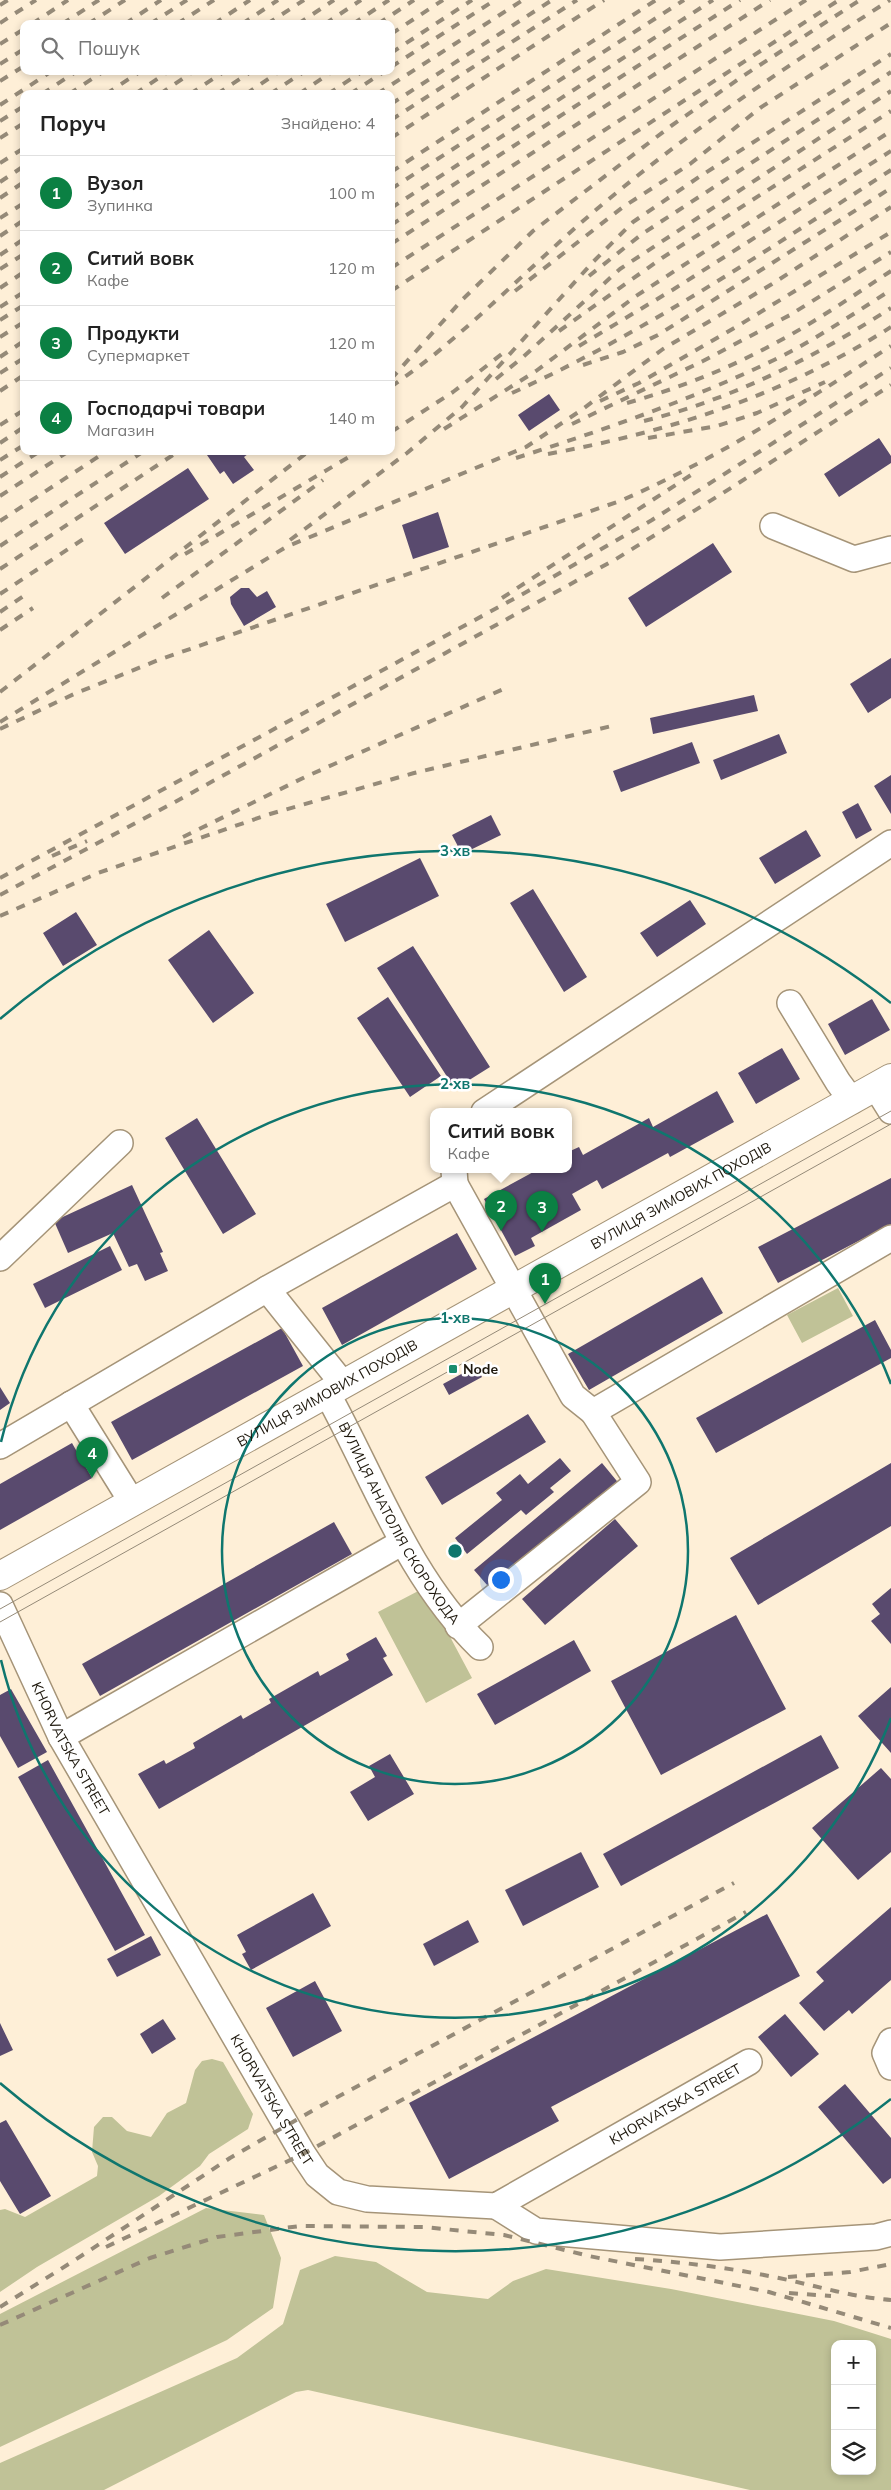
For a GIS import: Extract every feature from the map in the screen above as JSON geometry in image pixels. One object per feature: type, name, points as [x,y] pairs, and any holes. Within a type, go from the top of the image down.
[{"type":"main road","name":"ВУЛИЦЯ ЗИМОВИХ ПОХОДІВ","points":[[0,1576],[883,1082]]},
{"type":"street","points":[[773,526],[854,559],[891,549]]},
{"type":"street","points":[[490,1108],[891,843]]},
{"type":"street","points":[[790,1003],[838,1082],[852,1100]]},
{"type":"street","points":[[883,1082],[891,1111]]},
{"type":"street","points":[[0,1258],[120,1143]]},
{"type":"street","points":[[0,1446],[454,1177],[513,1290],[573,1396],[593,1412],[638,1482],[458,1626]]},
{"type":"street","points":[[593,1412],[891,1238]]},
{"type":"street","name":"ВУЛИЦЯ АНАТОЛІЯ СКОРОХОДА","points":[[267,1289],[335,1388],[401,1542],[458,1626],[480,1647]]},
{"type":"street","points":[[71,1404],[132,1502]]},
{"type":"street","points":[[61,1736],[401,1542]]},
{"type":"street","name":"KHORVATSKA STREET","points":[[0,1605],[61,1736],[286,2126],[317,2175],[338,2192],[367,2199],[496,2206],[749,2062]]},
{"type":"street","points":[[891,2041],[885,2053],[891,2067]]},
{"type":"street","points":[[496,2206],[536,2231],[720,2247],[876,2237],[891,2233]]},
{"type":"green space","points":[[838,1288],[853,1316],[802,1343],[787,1315]]},
{"type":"green space","points":[[424,1588],[472,1678],[426,1703],[378,1612]]},
{"type":"green space","points":[[212,2059],[223,2062],[253,2114],[248,2129],[209,2154],[200,2166],[159,2196],[37,2267],[0,2292],[0,2210],[5,2209],[25,2217],[97,2176],[98,2166],[92,2152],[94,2127],[103,2117],[112,2117],[127,2131],[151,2137],[167,2113],[186,2103],[195,2070],[202,2061]]},
{"type":"green space","points":[[206,2208],[264,2215],[281,2258],[273,2308],[227,2340],[0,2447],[0,2314]]},
{"type":"green space","points":[[335,2256],[376,2262],[427,2292],[488,2299],[513,2281],[546,2269],[671,2289],[834,2321],[891,2339],[891,2490],[750,2490],[308,2390],[296,2392],[104,2490],[0,2490],[0,2463],[237,2358],[283,2324],[300,2270]]},
{"type":"building","points":[[549,394],[560,410],[529,431],[518,415]]},
{"type":"building","points":[[879,438],[891,456],[891,463],[839,497],[824,474]]},
{"type":"building","points":[[207,455],[247,455],[244,457],[254,470],[233,484],[224,471],[220,474]]},
{"type":"building","points":[[188,468],[209,499],[125,554],[104,523]]},
{"type":"building","points":[[438,512],[449,547],[413,559],[402,525]]},
{"type":"building","points":[[713,543],[732,572],[646,627],[628,598]]},
{"type":"building","points":[[241,588],[249,588],[257,597],[267,591],[276,607],[244,626],[231,604],[230,597]]},
{"type":"building","points":[[891,658],[891,698],[868,713],[850,684]]},
{"type":"building","points":[[754,695],[758,711],[653,734],[650,718]]},
{"type":"building","points":[[779,734],[787,753],[721,780],[713,760]]},
{"type":"building","points":[[692,742],[700,763],[621,792],[613,771]]},
{"type":"building","points":[[891,775],[891,814],[874,786]]},
{"type":"building","points":[[858,803],[872,830],[856,839],[842,812]]},
{"type":"building","points":[[491,815],[501,835],[462,854],[452,835]]},
{"type":"building","points":[[806,830],[821,856],[775,884],[759,858]]},
{"type":"building","points":[[420,858],[439,896],[345,942],[326,904]]},
{"type":"building","points":[[533,889],[587,977],[564,992],[510,903]]},
{"type":"building","points":[[690,900],[706,924],[657,957],[640,933]]},
{"type":"building","points":[[76,912],[97,945],[63,966],[43,933]]},
{"type":"building","points":[[209,930],[254,993],[213,1023],[168,960]]},
{"type":"building","points":[[413,946],[490,1067],[455,1089],[377,968]]},
{"type":"building","points":[[388,997],[441,1076],[410,1097],[357,1018]]},
{"type":"building","points":[[872,999],[890,1030],[845,1055],[828,1024]]},
{"type":"building","points":[[782,1048],[800,1079],[756,1104],[738,1073]]},
{"type":"building","points":[[717,1091],[734,1122],[670,1157],[668,1153],[602,1189],[597,1180],[572,1194],[581,1210],[531,1238],[535,1246],[515,1256],[484,1199],[532,1173],[572,1173],[572,1150],[579,1147],[583,1155],[649,1118],[653,1127]]},
{"type":"building","points":[[197,1118],[256,1214],[223,1234],[165,1138]]},
{"type":"building","points":[[891,1178],[891,1224],[778,1283],[758,1247]]},
{"type":"building","points":[[132,1185],[163,1252],[160,1253],[168,1271],[145,1281],[137,1264],[129,1267],[113,1233],[68,1253],[54,1221]]},
{"type":"building","points":[[457,1233],[477,1269],[342,1345],[322,1308]]},
{"type":"building","points":[[110,1246],[122,1270],[45,1308],[33,1284]]},
{"type":"building","points":[[702,1277],[723,1313],[589,1390],[568,1354]]},
{"type":"building","points":[[875,1320],[891,1350],[891,1358],[716,1453],[696,1418]]},
{"type":"building","points":[[282,1328],[303,1366],[132,1460],[111,1422]]},
{"type":"building","points":[[476,1366],[482,1377],[449,1395],[443,1384]]},
{"type":"building","points":[[0,1387],[10,1403],[0,1410]]},
{"type":"building","points":[[528,1414],[546,1442],[442,1505],[425,1477]]},
{"type":"building","points":[[72,1443],[92,1478],[0,1530],[0,1484]]},
{"type":"building","points":[[560,1458],[571,1471],[550,1488],[554,1492],[526,1515],[521,1510],[467,1554],[455,1538],[502,1500],[496,1493],[520,1474],[528,1484]]},
{"type":"building","points":[[602,1463],[621,1486],[494,1593],[474,1570]]},
{"type":"building","points":[[891,1463],[891,1526],[758,1605],[730,1558]]},
{"type":"building","points":[[615,1519],[638,1546],[545,1625],[522,1599]]},
{"type":"building","points":[[334,1522],[352,1554],[100,1696],[82,1664]]},
{"type":"building","points":[[891,1588],[891,1644],[871,1621],[880,1614],[872,1604]]},
{"type":"building","points":[[736,1615],[786,1709],[661,1775],[611,1681]]},
{"type":"building","points":[[376,1637],[387,1656],[383,1658],[393,1675],[159,1809],[138,1774],[164,1760],[166,1764],[195,1748],[193,1743],[241,1715],[243,1719],[271,1703],[269,1699],[318,1671],[320,1676],[349,1660],[346,1654]]},
{"type":"building","points":[[574,1640],[591,1671],[495,1725],[477,1694]]},
{"type":"building","points":[[891,1687],[891,1753],[858,1716]]},
{"type":"building","points":[[11,1689],[47,1752],[18,1768],[0,1736],[0,1695]]},
{"type":"building","points":[[821,1735],[839,1768],[621,1886],[603,1854]]},
{"type":"building","points":[[390,1754],[414,1794],[368,1821],[350,1792],[375,1777],[369,1766]]},
{"type":"building","points":[[48,1760],[145,1935],[115,1951],[18,1777]]},
{"type":"building","points":[[881,1768],[891,1779],[891,1852],[858,1880],[812,1828]]},
{"type":"building","points":[[581,1852],[599,1887],[523,1926],[505,1890]]},
{"type":"building","points":[[313,1893],[331,1926],[251,1970],[242,1954],[246,1952],[237,1935]]},
{"type":"building","points":[[891,1907],[891,1980],[852,2014],[849,2010],[824,2031],[799,2003],[824,1981],[816,1972]]},
{"type":"building","points":[[767,1914],[800,1976],[551,2107],[559,2121],[449,2179],[409,2103]]},
{"type":"building","points":[[468,1920],[479,1942],[434,1966],[423,1944]]},
{"type":"building","points":[[151,1936],[161,1955],[117,1977],[107,1959]]},
{"type":"building","points":[[315,1981],[342,2031],[293,2057],[266,2008]]},
{"type":"building","points":[[785,2014],[819,2054],[791,2077],[758,2037]]},
{"type":"building","points":[[163,2019],[176,2039],[152,2054],[140,2034]]},
{"type":"building","points":[[0,2023],[13,2050],[0,2056]]},
{"type":"building","points":[[845,2084],[891,2138],[891,2178],[883,2184],[818,2107]]},
{"type":"building","points":[[6,2120],[51,2196],[20,2214],[0,2181],[0,2123]]},
{"type":"tram line","points":[[0,1609],[891,1111]]},
{"type":"tram line","points":[[0,1622],[891,1124]]},
{"type":"railway","points":[[0,5],[8,0]]},
{"type":"railway","points":[[0,23],[36,0]]},
{"type":"railway","points":[[38,20],[68,0]]},
{"type":"railway","points":[[68,20],[99,0]]},
{"type":"railway","points":[[94,20],[125,0]]},
{"type":"railway","points":[[131,20],[161,0]]},
{"type":"railway","points":[[156,20],[187,0]]},
{"type":"railway","points":[[183,20],[214,0]]},
{"type":"railway","points":[[220,20],[250,0]]},
{"type":"railway","points":[[248,20],[278,0]]},
{"type":"railway","points":[[273,20],[304,0]]},
{"type":"railway","points":[[304,20],[334,0]]},
{"type":"railway","points":[[331,20],[361,0]]},
{"type":"railway","points":[[359,20],[389,0]]},
{"type":"railway","points":[[384,20],[414,0]]},
{"type":"railway","points":[[395,31],[443,0]]},
{"type":"railway","points":[[395,50],[472,0]]},
{"type":"railway","points":[[395,64],[495,0]]},
{"type":"railway","points":[[383,90],[523,0]]},
{"type":"railway","points":[[395,101],[552,0]]},
{"type":"railway","points":[[395,117],[577,0]]},
{"type":"railway","points":[[395,135],[604,0]]},
{"type":"railway","points":[[395,169],[656,0]]},
{"type":"railway","points":[[395,186],[684,0]]},
{"type":"railway","points":[[395,205],[713,0]]},
{"type":"railway","points":[[395,222],[740,0]]},
{"type":"railway","points":[[395,241],[770,0]]},
{"type":"railway","points":[[395,265],[806,0]]},
{"type":"railway","points":[[395,288],[839,0]]},
{"type":"railway","points":[[395,375],[463,299],[533,231],[671,126],[743,76],[860,0]]},
{"type":"railway","points":[[395,384],[441,349],[572,230],[648,167],[715,117],[890,0]]},
{"type":"railway","points":[[515,291],[623,207],[690,164],[760,108],[891,23]]},
{"type":"railway","points":[[0,44],[20,32]]},
{"type":"railway","points":[[0,64],[20,52]]},
{"type":"railway","points":[[290,540],[407,453],[462,407],[592,263],[633,222],[699,177],[891,54]]},
{"type":"railway","points":[[0,81],[20,68]]},
{"type":"railway","points":[[589,276],[642,234],[891,72]]},
{"type":"railway","points":[[23,90],[46,75]]},
{"type":"railway","points":[[48,90],[71,75]]},
{"type":"railway","points":[[75,90],[98,75]]},
{"type":"railway","points":[[112,90],[135,75]]},
{"type":"railway","points":[[141,90],[163,75]]},
{"type":"railway","points":[[166,90],[188,75]]},
{"type":"railway","points":[[196,90],[219,75]]},
{"type":"railway","points":[[223,90],[246,75]]},
{"type":"railway","points":[[252,90],[274,75]]},
{"type":"railway","points":[[276,90],[299,75]]},
{"type":"railway","points":[[305,90],[327,75]]},
{"type":"railway","points":[[334,90],[357,75]]},
{"type":"railway","points":[[356,90],[379,75]]},
{"type":"railway","points":[[496,379],[620,269],[891,91]]},
{"type":"railway","points":[[0,105],[20,92]]},
{"type":"railway","points":[[0,121],[20,108]]},
{"type":"railway","points":[[559,331],[662,258],[891,111]]},
{"type":"railway","points":[[0,138],[20,126]]},
{"type":"railway","points":[[444,429],[536,371],[636,296],[891,131]]},
{"type":"railway","points":[[0,163],[20,150]]},
{"type":"railway","points":[[579,346],[674,289],[891,151]]},
{"type":"railway","points":[[0,182],[20,169]]},
{"type":"railway","points":[[512,393],[562,369],[658,317],[752,260],[891,170]]},
{"type":"railway","points":[[0,198],[20,185]]},
{"type":"railway","points":[[583,365],[623,352],[658,335],[891,188]]},
{"type":"railway","points":[[0,218],[20,206]]},
{"type":"railway","points":[[0,722],[286,547],[526,447],[580,411],[663,349],[772,284],[891,207]]},
{"type":"railway","points":[[0,236],[20,223]]},
{"type":"railway","points":[[600,401],[639,383],[741,324],[891,232]]},
{"type":"railway","points":[[0,255],[20,242]]},
{"type":"railway","points":[[572,424],[703,361],[790,315],[891,252]]},
{"type":"railway","points":[[0,269],[20,256]]},
{"type":"railway","points":[[627,403],[699,379],[751,356],[815,320],[891,271]]},
{"type":"railway","points":[[0,288],[20,275]]},
{"type":"railway","points":[[516,458],[646,414],[743,375],[804,344],[891,290]]},
{"type":"railway","points":[[0,307],[20,294]]},
{"type":"railway","points":[[0,320],[20,308]]},
{"type":"railway","points":[[644,421],[709,401],[772,375],[833,343],[891,308]]},
{"type":"railway","points":[[0,337],[20,324]]},
{"type":"railway","points":[[548,454],[639,434],[683,422],[726,407],[810,372],[851,351],[891,327]]},
{"type":"railway","points":[[0,357],[20,344]]},
{"type":"railway","points":[[0,729],[74,694],[161,659],[620,501],[726,448],[792,409],[891,346]]},
{"type":"railway","points":[[395,429],[453,392],[507,350]]},
{"type":"railway","points":[[0,373],[20,360]]},
{"type":"railway","points":[[0,878],[530,590],[652,520],[891,368]]},
{"type":"railway","points":[[0,391],[20,378]]},
{"type":"railway","points":[[648,438],[717,426],[757,413],[825,382]]},
{"type":"railway","points":[[0,895],[175,802],[616,559],[891,385]]},
{"type":"railway","points":[[0,425],[20,412]]},
{"type":"railway","points":[[0,443],[20,430]]},
{"type":"railway","points":[[0,460],[20,448]]},
{"type":"railway","points":[[0,477],[34,455]]},
{"type":"railway","points":[[0,496],[63,455]]},
{"type":"railway","points":[[0,521],[101,455]]},
{"type":"railway","points":[[0,546],[138,455]]},
{"type":"railway","points":[[0,569],[173,455]]},
{"type":"railway","points":[[0,692],[304,455]]},
{"type":"railway","points":[[185,554],[352,455]]},
{"type":"railway","points":[[502,598],[694,473]]},
{"type":"railway","points":[[162,598],[323,480]]},
{"type":"railway","points":[[0,594],[88,536]]},
{"type":"railway","points":[[0,612],[25,595]]},
{"type":"railway","points":[[0,630],[33,608]]},
{"type":"railway","points":[[183,837],[305,777],[508,687]]},
{"type":"railway","points":[[0,916],[98,873],[270,814],[414,773],[616,725]]},
{"type":"railway","points":[[52,856],[87,841]]},
{"type":"railway","points":[[0,2307],[230,2158],[317,2108],[734,1883]]},
{"type":"railway","points":[[106,2247],[303,2154],[746,1912]]},
{"type":"railway","points":[[0,2325],[150,2258],[217,2237],[300,2226],[423,2227],[504,2235],[589,2256],[769,2292],[891,2328]]},
{"type":"railway","points":[[635,2259],[743,2271],[848,2294],[891,2300]]},
{"type":"railway","points":[[788,2277],[850,2272],[891,2264]]},
{"type":"railway","points":[[789,2293],[831,2296]]},
{"type":"place","name":"Ситий вовк","points":[[501,1231]]},
{"type":"place","name":"Продукти","points":[[542,1232]]},
{"type":"place","name":"Вузол","points":[[545,1304]]},
{"type":"place","name":"Node","points":[[453,1369]]},
{"type":"place","name":"Господарчі товари","points":[[92,1478]]}]
